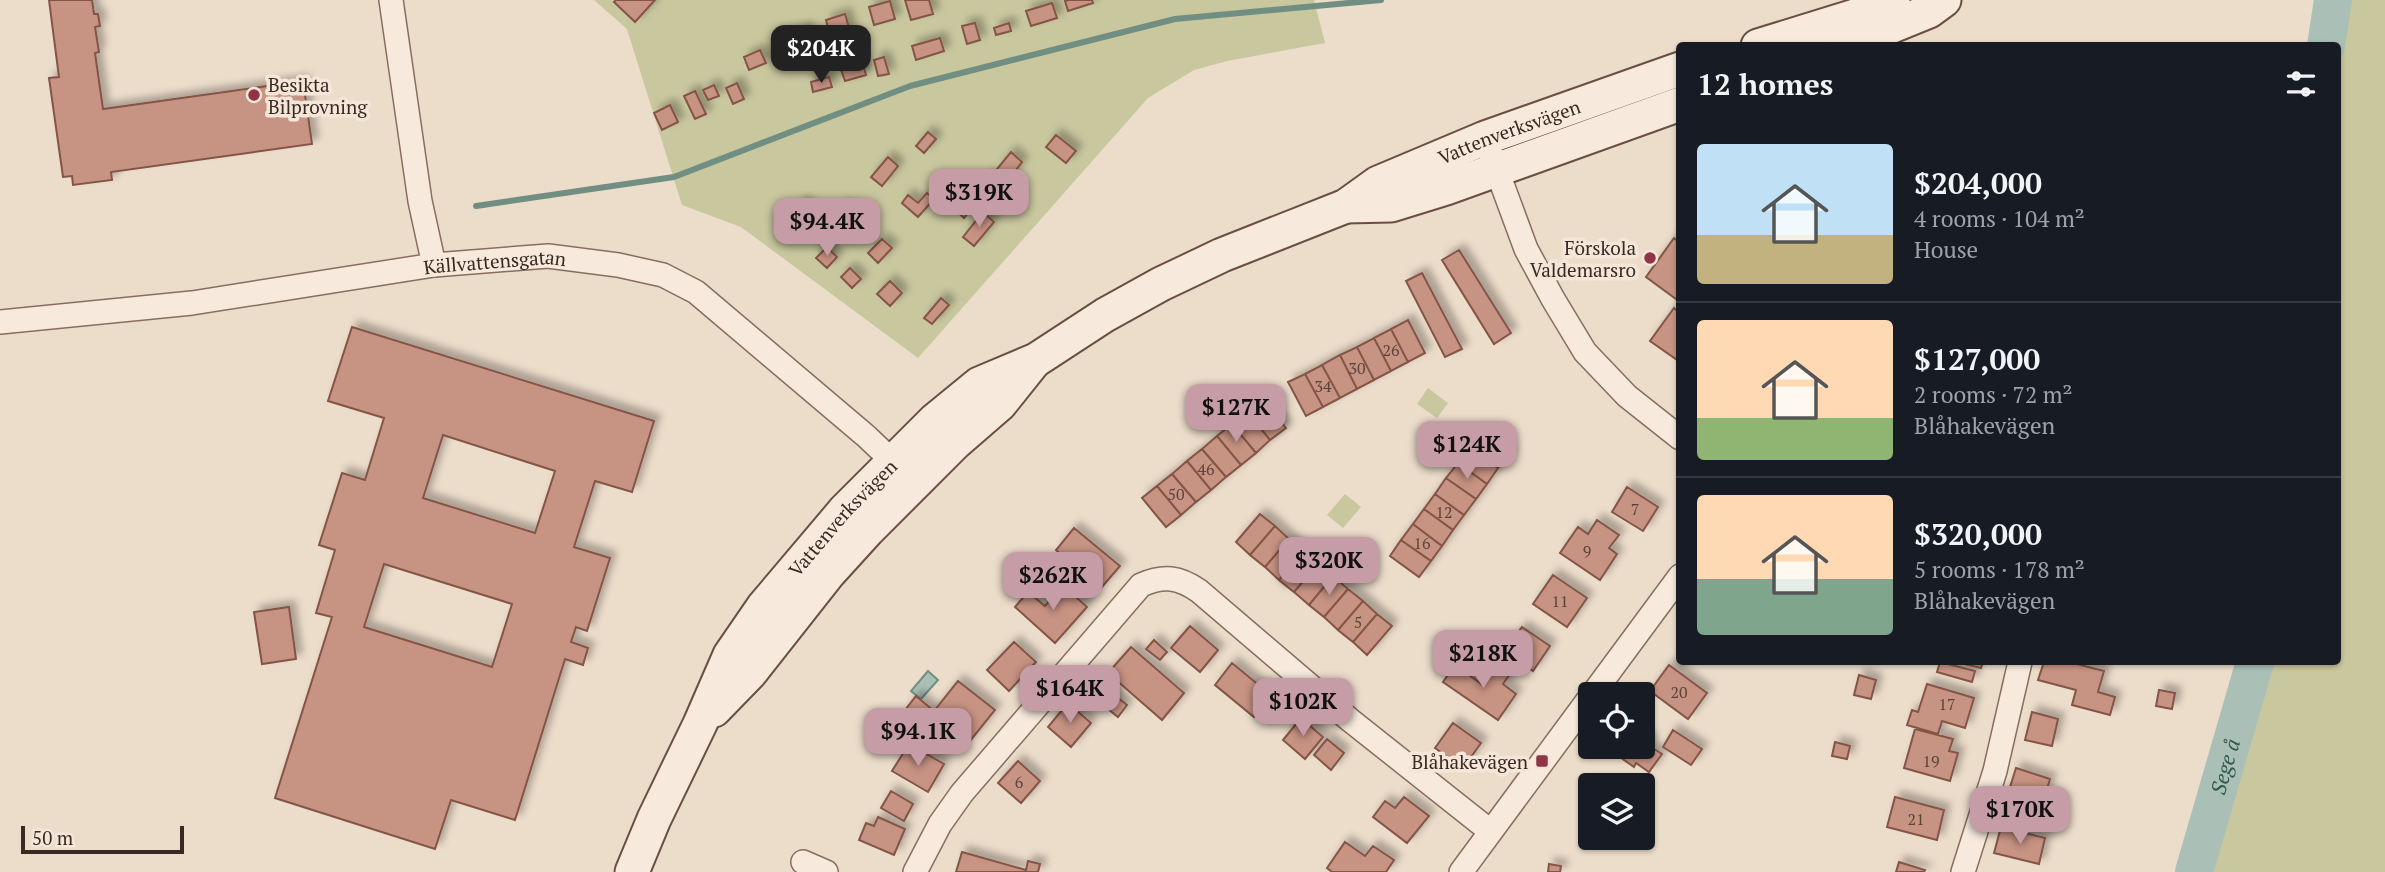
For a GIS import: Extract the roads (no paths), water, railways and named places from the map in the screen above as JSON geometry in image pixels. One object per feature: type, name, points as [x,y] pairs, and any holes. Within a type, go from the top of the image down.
[{"type":"street","points":[[391,0],[419,201],[434,264]]},
{"type":"street","points":[[1771,42],[1855,16],[1894,0]]},
{"type":"street","points":[[1853,42],[1929,10],[1944,0]]},
{"type":"street","name":"Vattenverksvägen","points":[[632,872],[730,655],[764,607],[845,510],[955,443],[1000,404],[1036,360],[1105,315],[1161,284],[1222,255],[1346,206],[1378,183],[1485,138],[1676,70]]},
{"type":"street","name":"Vattenverksvägen","points":[[1346,206],[1391,205],[1676,105]]},
{"type":"street","points":[[1485,138],[1526,249],[1585,352],[1627,396],[1676,435]]},
{"type":"street","name":"Källvattensgatan","points":[[0,322],[192,303],[434,264],[548,256],[618,265],[663,275],[696,292],[904,472]]},
{"type":"street","points":[[915,872],[940,824],[987,762],[1141,585],[1163,578],[1181,580],[1199,591],[1341,713],[1490,831]]},
{"type":"street","points":[[1601,682],[1676,581]]},
{"type":"street","points":[[1963,872],[1995,771],[2019,665]]},
{"type":"street","points":[[1461,872],[1578,713]]},
{"type":"street","points":[[803,862],[826,872]]},
{"type":"waterway","points":[[476,206],[674,177],[910,86],[1175,19],[1381,0]]},
{"type":"waterway","name":"Sege å","points":[[2327,42],[2333,0]]},
{"type":"waterway","name":"Sege å","points":[[2194,872],[2254,665]]},
{"type":"place","name":"Besikta Bilprovning","points":[[254,95]]},
{"type":"place","name":"Förskola Valdemarsro","points":[[1650,258]]},
{"type":"place","name":"Blåhakevägen","points":[[1542,761]]}]
